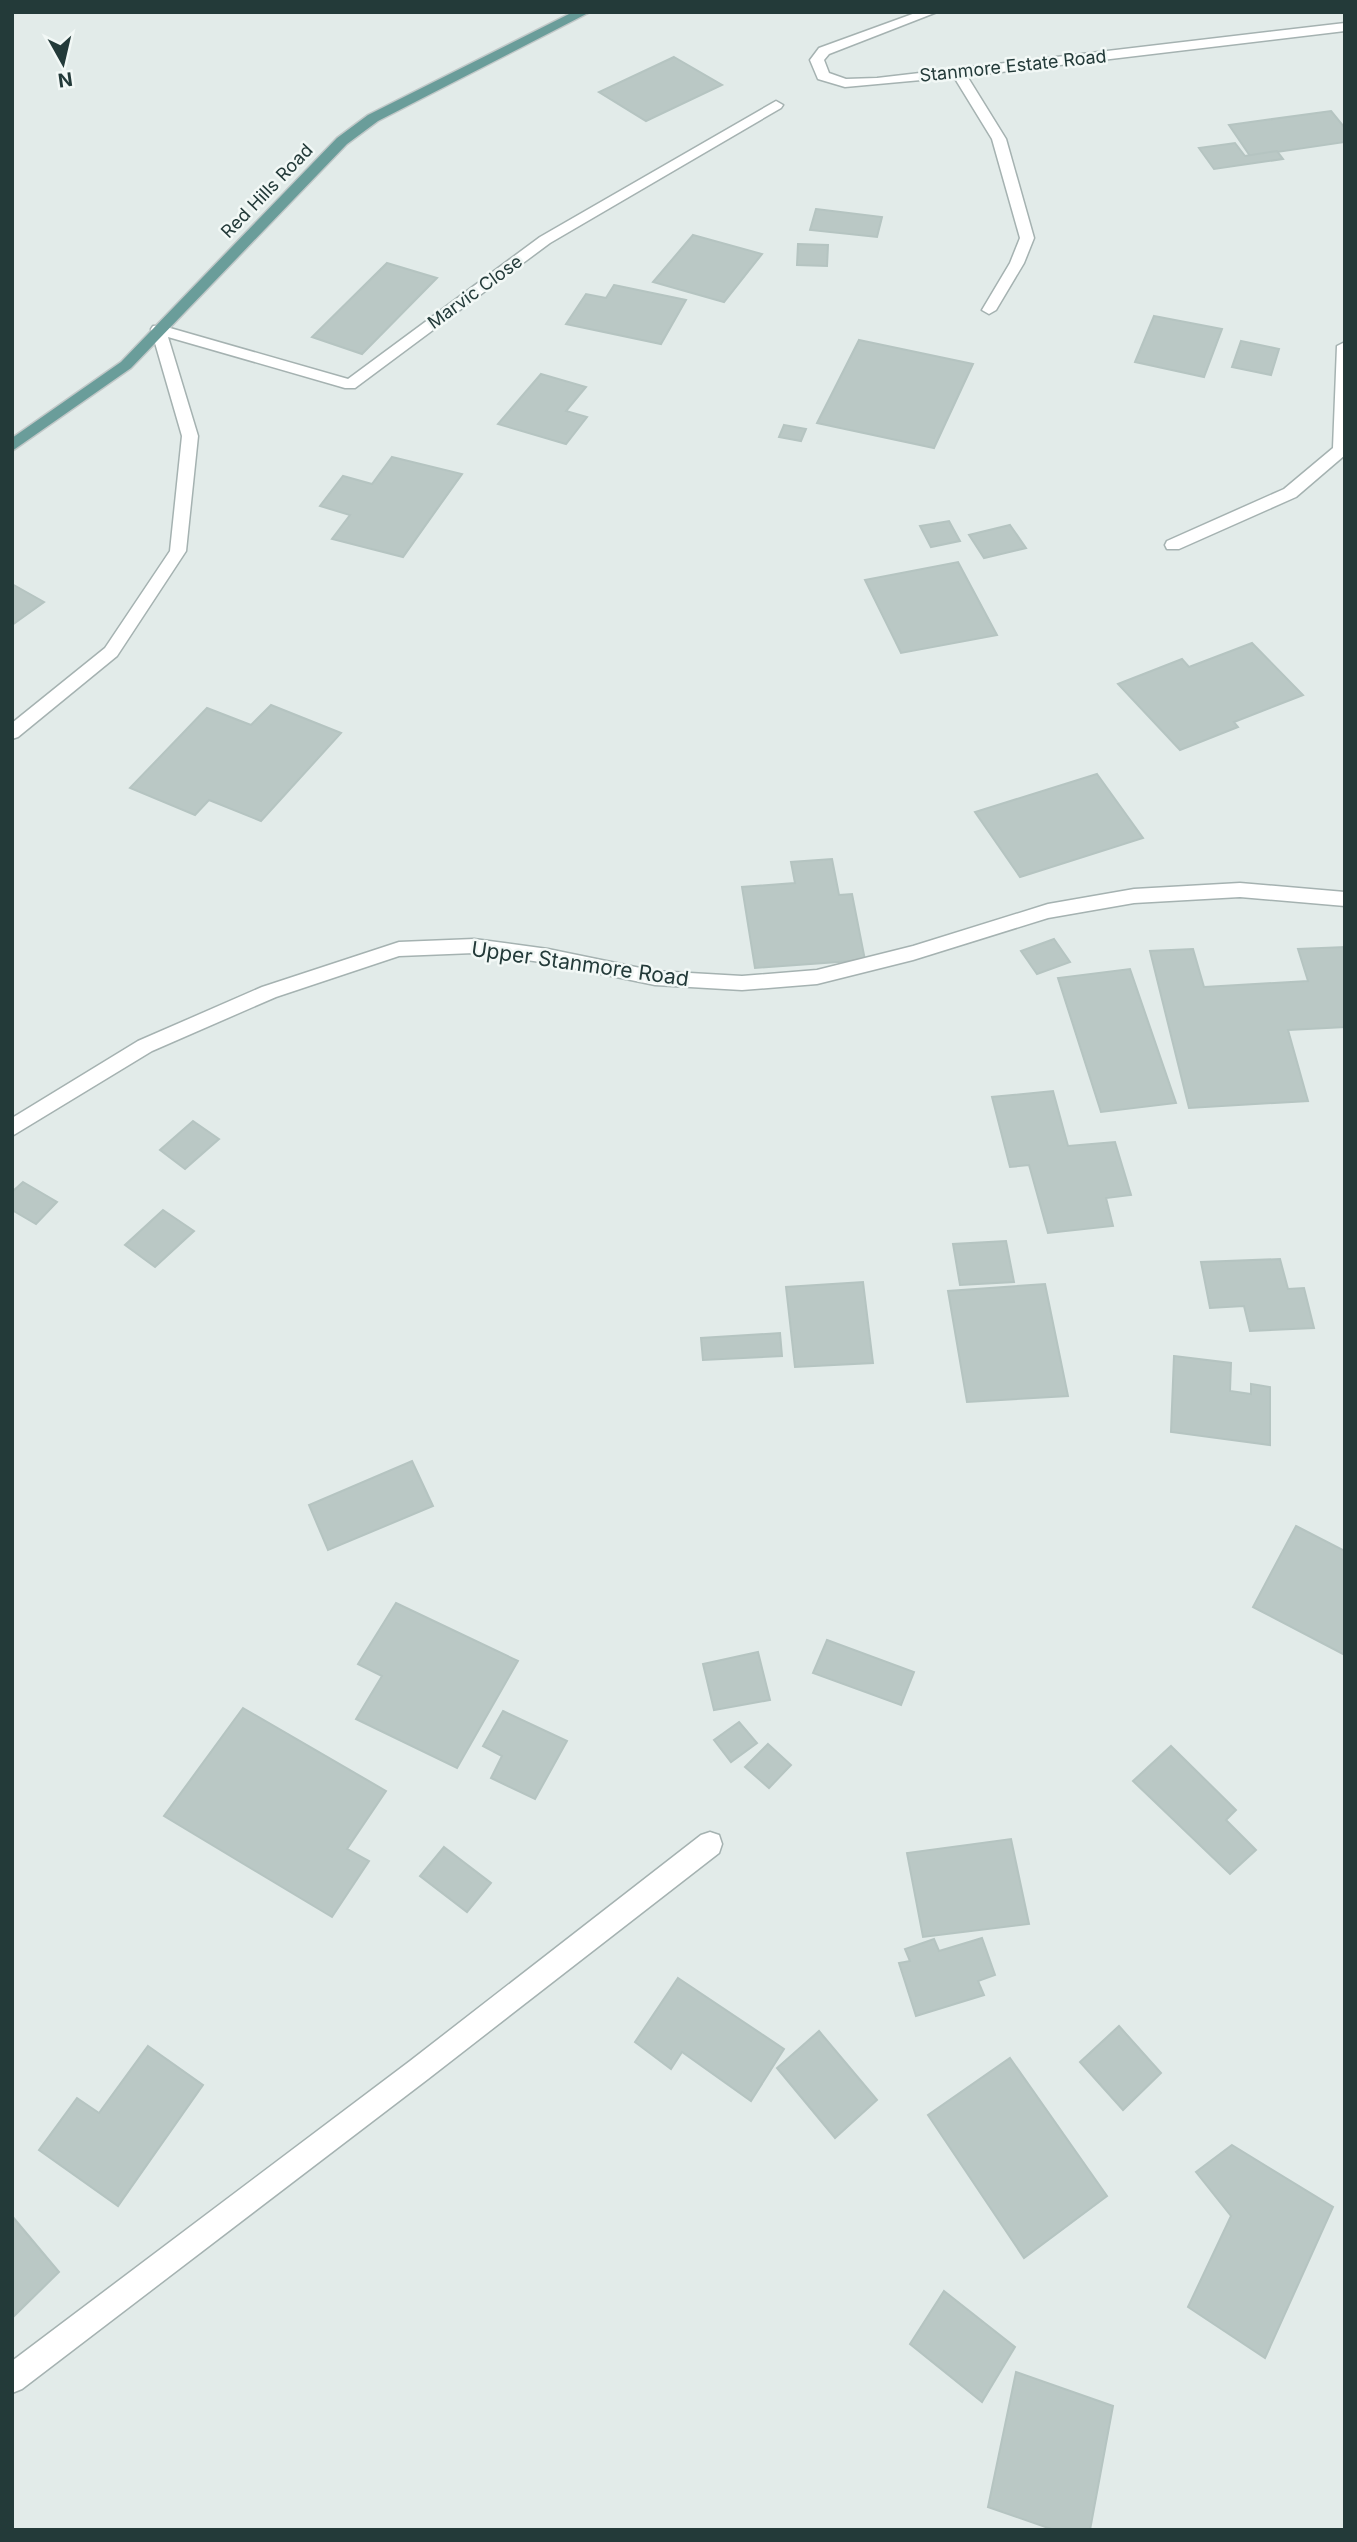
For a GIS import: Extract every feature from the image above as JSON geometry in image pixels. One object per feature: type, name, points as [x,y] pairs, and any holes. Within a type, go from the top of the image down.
[{"type":"main road","name":"Red Hills Road","points":[[12,446],[126,365],[158,328],[352,133],[373,118],[584,12]]},
{"type":"street","name":"Stanmore Estate Road","points":[[931,12],[824,51],[817,60],[823,76],[845,83],[856,83],[1345,27]]},
{"type":"street","points":[[957,71],[999,139],[1027,238],[1017,262],[989,310]]},
{"type":"street","name":"Marvic Close","points":[[158,328],[349,384],[545,240],[776,105]]},
{"type":"street","points":[[12,733],[111,653],[178,551],[190,436],[158,328]]},
{"type":"street","points":[[1173,545],[1290,493],[1343,451],[1345,346]]},
{"type":"street","name":"Upper Stanmore Road","points":[[12,1128],[145,1046],[269,992],[399,949],[474,946],[548,956],[655,978],[742,983],[817,977],[913,953],[1048,911],[1134,896],[1240,890],[1345,899]]},
{"type":"street","points":[[12,2379],[419,2070],[710,1844]]},
{"type":"building","points":[[674,57],[722,85],[646,121],[599,92]]},
{"type":"building","points":[[1331,111],[1345,128],[1345,142],[1250,156],[1229,125]]},
{"type":"building","points":[[1235,143],[1245,156],[1277,151],[1283,159],[1214,169],[1199,148]]},
{"type":"building","points":[[816,209],[882,217],[877,237],[810,230]]},
{"type":"building","points":[[693,235],[762,254],[724,302],[653,282]]},
{"type":"building","points":[[798,244],[828,245],[827,266],[797,265]]},
{"type":"building","points":[[387,263],[437,278],[362,354],[312,337]]},
{"type":"building","points":[[614,285],[686,300],[661,344],[566,324],[586,294],[606,298]]},
{"type":"building","points":[[1154,316],[1222,329],[1204,377],[1135,362]]},
{"type":"building","points":[[859,340],[973,364],[934,448],[817,423]]},
{"type":"building","points":[[1241,341],[1279,349],[1271,375],[1232,367]]},
{"type":"building","points":[[541,374],[586,387],[566,411],[587,417],[566,444],[498,424]]},
{"type":"building","points":[[784,425],[806,429],[801,441],[779,437]]},
{"type":"building","points":[[392,457],[462,474],[403,557],[332,539],[350,515],[320,506],[343,476],[372,484]]},
{"type":"building","points":[[949,521],[960,541],[931,547],[920,526]]},
{"type":"building","points":[[1010,525],[1026,548],[984,558],[969,535]]},
{"type":"building","points":[[958,562],[997,635],[901,653],[865,580]]},
{"type":"building","points":[[12,584],[44,602],[12,625]]},
{"type":"building","points":[[1252,643],[1303,695],[1234,722],[1238,727],[1180,750],[1118,684],[1182,659],[1189,667]]},
{"type":"building","points":[[271,705],[341,733],[261,821],[209,800],[195,815],[130,788],[207,708],[251,725]]},
{"type":"building","points":[[1097,774],[1143,838],[1020,877],[975,812]]},
{"type":"building","points":[[832,859],[839,895],[852,894],[865,960],[755,968],[742,887],[795,883],[791,862]]},
{"type":"building","points":[[1054,939],[1070,962],[1037,974],[1021,951]]},
{"type":"building","points":[[1345,947],[1345,1027],[1288,1030],[1308,1101],[1189,1108],[1150,951],[1193,949],[1204,987],[1308,981],[1298,949]]},
{"type":"building","points":[[1130,969],[1176,1103],[1101,1112],[1058,978]]},
{"type":"building","points":[[1053,1091],[1068,1146],[1115,1142],[1131,1195],[1106,1198],[1113,1226],[1048,1233],[1029,1165],[1010,1167],[992,1097]]},
{"type":"building","points":[[193,1121],[219,1139],[185,1169],[160,1150]]},
{"type":"building","points":[[23,1182],[57,1202],[36,1224],[12,1210],[12,1192]]},
{"type":"building","points":[[163,1210],[194,1231],[155,1267],[125,1245]]},
{"type":"building","points":[[1006,1241],[1014,1282],[960,1285],[953,1244]]},
{"type":"building","points":[[1280,1259],[1288,1289],[1304,1288],[1314,1328],[1250,1331],[1244,1306],[1210,1308],[1201,1262]]},
{"type":"building","points":[[863,1282],[873,1363],[795,1367],[786,1287]]},
{"type":"building","points":[[1045,1284],[1068,1396],[967,1402],[948,1291]]},
{"type":"building","points":[[780,1333],[782,1356],[703,1360],[701,1338]]},
{"type":"building","points":[[1174,1356],[1231,1363],[1230,1391],[1251,1394],[1251,1384],[1270,1387],[1270,1445],[1171,1432]]},
{"type":"building","points":[[412,1461],[433,1506],[328,1550],[309,1505]]},
{"type":"building","points":[[1296,1526],[1345,1551],[1345,1655],[1253,1607]]},
{"type":"building","points":[[396,1603],[518,1661],[457,1768],[356,1719],[382,1676],[358,1664]]},
{"type":"building","points":[[827,1640],[914,1672],[901,1705],[813,1673]]},
{"type":"building","points":[[758,1652],[770,1700],[714,1710],[703,1664]]},
{"type":"building","points":[[243,1708],[386,1791],[347,1849],[369,1861],[332,1917],[164,1816]]},
{"type":"building","points":[[503,1711],[567,1741],[535,1799],[491,1778],[502,1756],[483,1746]]},
{"type":"building","points":[[739,1722],[757,1743],[731,1762],[714,1740]]},
{"type":"building","points":[[768,1744],[791,1765],[769,1788],[745,1767]]},
{"type":"building","points":[[1171,1746],[1236,1810],[1226,1820],[1256,1850],[1230,1874],[1133,1781]]},
{"type":"building","points":[[1011,1839],[1029,1924],[923,1937],[907,1853]]},
{"type":"building","points":[[444,1847],[491,1883],[467,1912],[420,1876]]},
{"type":"building","points":[[982,1938],[995,1975],[978,1981],[984,1995],[916,2016],[899,1963],[910,1961],[905,1949],[934,1939],[939,1951]]},
{"type":"building","points":[[678,1978],[784,2049],[751,2101],[682,2052],[671,2069],[635,2042]]},
{"type":"building","points":[[1119,2026],[1161,2073],[1123,2110],[1080,2062]]},
{"type":"building","points":[[819,2031],[877,2100],[835,2138],[777,2068]]},
{"type":"building","points":[[148,2046],[203,2085],[118,2206],[39,2150],[77,2098],[99,2113]]},
{"type":"building","points":[[1010,2058],[1107,2196],[1024,2258],[928,2115]]},
{"type":"building","points":[[1232,2145],[1333,2207],[1265,2358],[1188,2307],[1231,2216],[1196,2172]]},
{"type":"building","points":[[12,2216],[59,2272],[12,2318]]},
{"type":"building","points":[[944,2291],[1015,2347],[982,2402],[910,2344]]},
{"type":"building","points":[[1016,2372],[1113,2406],[1090,2530],[1054,2530],[988,2507]]}]
